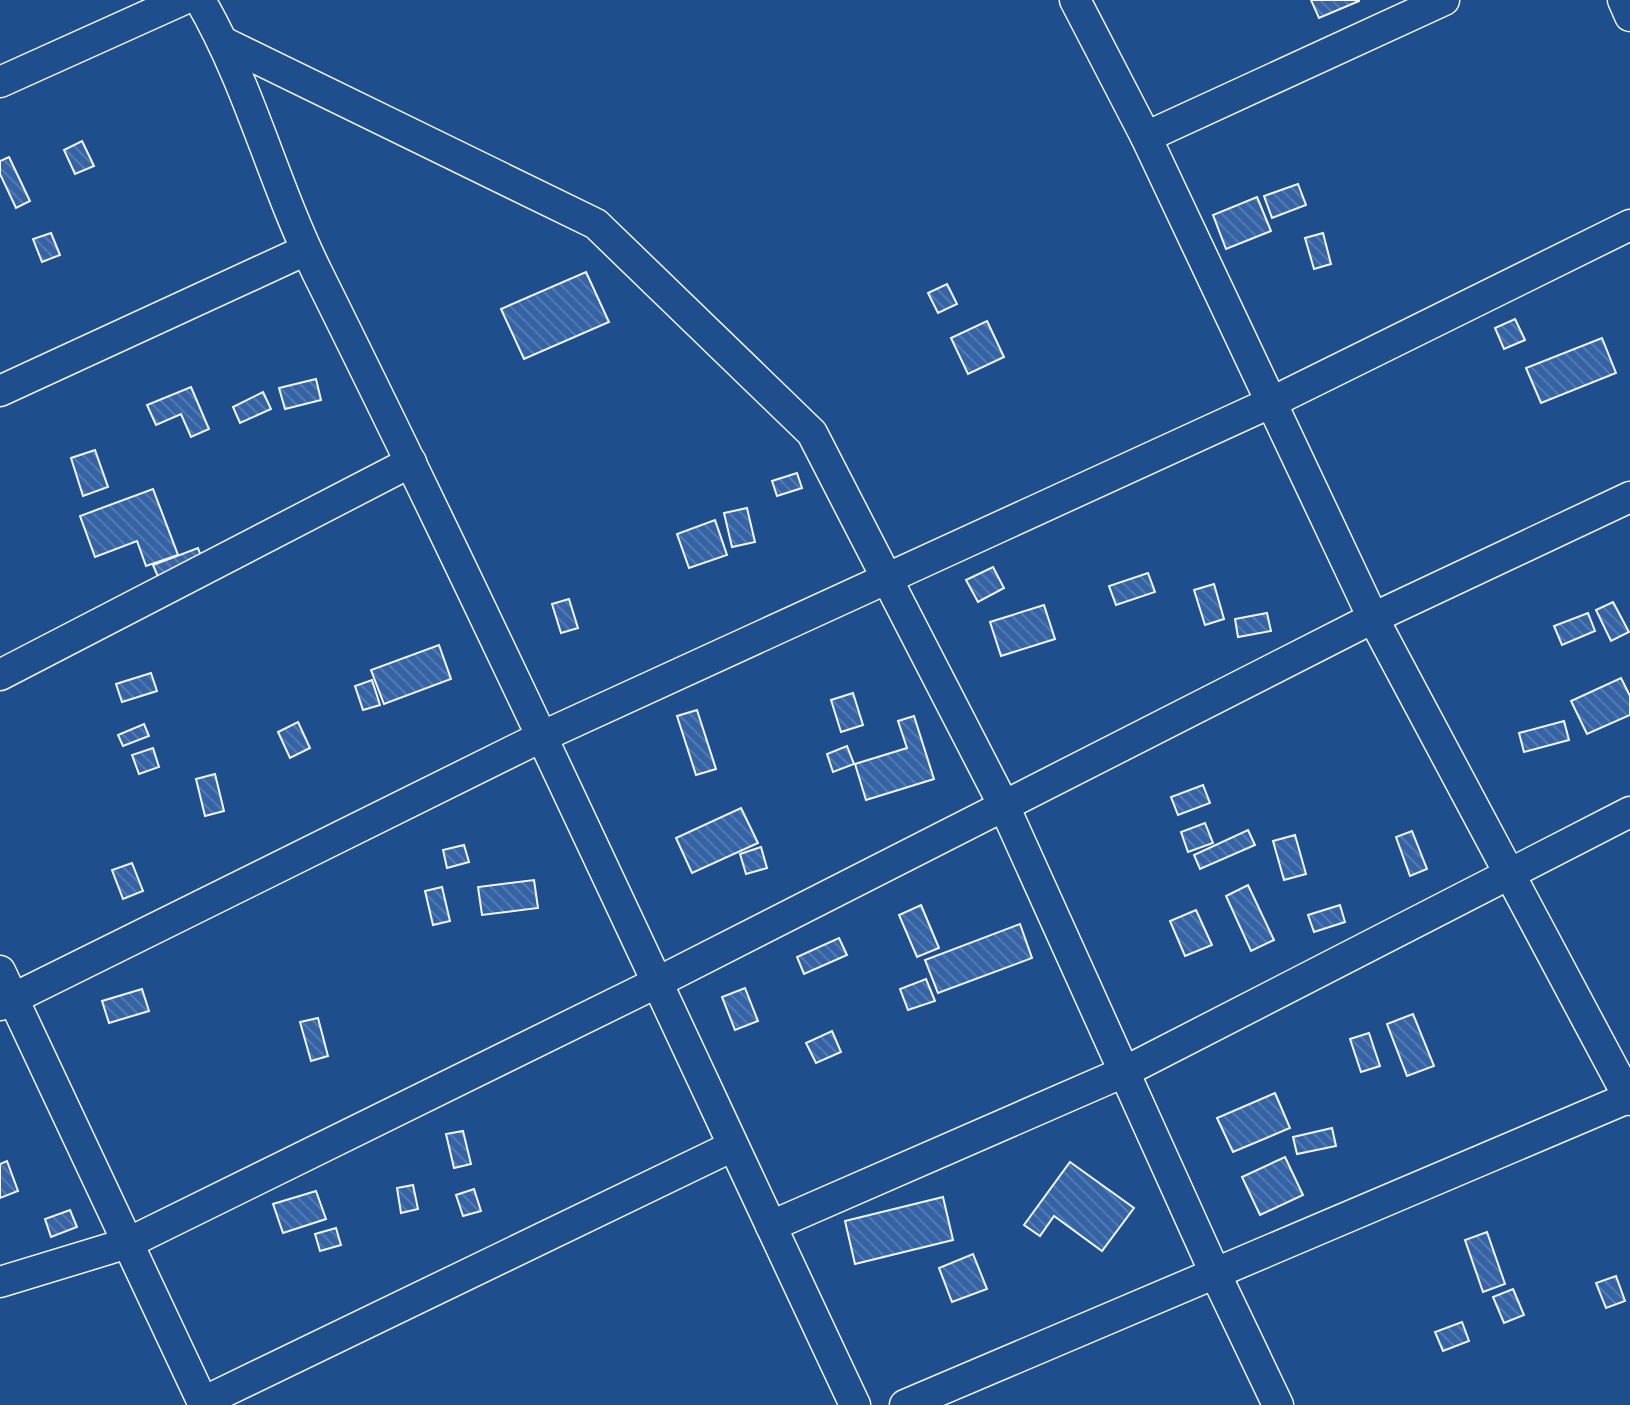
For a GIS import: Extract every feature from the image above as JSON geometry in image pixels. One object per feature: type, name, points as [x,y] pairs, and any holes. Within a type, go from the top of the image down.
[{"type":"street","points":[[0,82],[182,0]]},
{"type":"street","points":[[200,0],[225,43],[306,250],[411,462],[855,1405]]},
{"type":"street","points":[[905,1405],[1630,1098],[1373,618],[1146,137],[1075,0]]},
{"type":"street","points":[[1146,137],[1444,0]]},
{"type":"street","points":[[1623,0],[1630,16]]},
{"type":"street","points":[[225,43],[596,224],[812,433],[1004,806],[1278,1405]]},
{"type":"street","points":[[6,1002],[541,737],[1272,402],[1630,225]]},
{"type":"street","points":[[0,391],[306,250]]},
{"type":"street","points":[[0,675],[411,462]]},
{"type":"street","points":[[0,1282],[128,1243],[656,983],[1373,618],[1630,497]]},
{"type":"street","points":[[771,1226],[1124,1072],[1630,812]]},
{"type":"street","points":[[0,971],[6,1002],[128,1243],[204,1404],[733,1146]]},
{"type":"building","points":[[1311,0],[1359,0],[1359,1],[1319,18]]},
{"type":"building","points":[[82,141],[94,166],[75,174],[64,150]]},
{"type":"building","points":[[9,157],[30,201],[16,208],[0,174],[0,161]]},
{"type":"building","points":[[1298,184],[1306,205],[1272,218],[1264,196]]},
{"type":"building","points":[[1257,197],[1271,231],[1226,249],[1213,215]]},
{"type":"building","points":[[51,233],[60,255],[42,262],[33,239]]},
{"type":"building","points":[[1323,233],[1331,264],[1314,269],[1305,238]]},
{"type":"building","points":[[586,272],[609,322],[524,359],[501,309]]},
{"type":"building","points":[[947,284],[957,304],[938,313],[928,293]]},
{"type":"building","points":[[1515,319],[1525,340],[1504,349],[1495,328]]},
{"type":"building","points":[[987,321],[1004,357],[968,374],[951,338]]},
{"type":"building","points":[[1602,338],[1616,373],[1541,403],[1526,368]]},
{"type":"building","points":[[316,379],[321,400],[285,409],[279,388]]},
{"type":"building","points":[[191,387],[209,429],[191,437],[181,414],[156,425],[147,405]]},
{"type":"building","points":[[263,392],[271,409],[240,423],[233,407]]},
{"type":"building","points":[[95,450],[108,487],[83,496],[71,458]]},
{"type":"building","points":[[797,473],[802,488],[777,496],[772,481]]},
{"type":"building","points":[[153,489],[178,555],[146,566],[137,541],[95,557],[80,516]]},
{"type":"building","points":[[747,508],[755,542],[732,547],[724,513]]},
{"type":"building","points":[[715,520],[727,555],[689,568],[677,534]]},
{"type":"building","points":[[198,548],[203,562],[159,579],[153,565]]},
{"type":"building","points":[[993,567],[1004,588],[978,602],[966,580]]},
{"type":"building","points":[[1148,573],[1155,592],[1116,605],[1109,586]]},
{"type":"building","points":[[1214,584],[1224,619],[1205,625],[1194,590]]},
{"type":"building","points":[[569,599],[578,628],[561,633],[552,604]]},
{"type":"building","points":[[1613,602],[1629,632],[1611,641],[1596,610]]},
{"type":"building","points":[[1044,605],[1055,639],[1001,656],[990,622]]},
{"type":"building","points":[[1267,613],[1271,631],[1238,637],[1235,619]]},
{"type":"building","points":[[1588,613],[1595,631],[1562,645],[1554,626]]},
{"type":"building","points":[[439,645],[451,679],[384,704],[371,670]]},
{"type":"building","points":[[151,673],[157,691],[122,702],[116,684]]},
{"type":"building","points":[[1621,678],[1630,696],[1630,715],[1587,734],[1571,701]]},
{"type":"building","points":[[372,680],[380,705],[363,710],[355,686]]},
{"type":"building","points":[[853,693],[863,725],[841,732],[831,700]]},
{"type":"building","points":[[697,710],[716,769],[696,775],[677,716]]},
{"type":"building","points":[[914,716],[934,779],[866,800],[855,764],[907,748],[898,721]]},
{"type":"building","points":[[1564,721],[1569,740],[1524,752],[1519,733]]},
{"type":"building","points":[[298,722],[310,748],[290,758],[278,732]]},
{"type":"building","points":[[144,724],[149,736],[123,746],[118,735]]},
{"type":"building","points":[[847,746],[854,764],[833,772],[827,754]]},
{"type":"building","points":[[153,748],[159,767],[139,774],[132,755]]},
{"type":"building","points":[[215,774],[224,811],[205,816],[196,779]]},
{"type":"building","points":[[1203,785],[1210,803],[1178,815],[1171,797]]},
{"type":"building","points":[[741,808],[758,843],[692,873],[676,838]]},
{"type":"building","points":[[1205,823],[1213,843],[1188,852],[1181,832]]},
{"type":"building","points":[[1248,830],[1255,845],[1200,869],[1194,855]]},
{"type":"building","points":[[1412,831],[1427,869],[1410,876],[1396,837]]},
{"type":"building","points":[[1295,835],[1306,874],[1284,880],[1273,841]]},
{"type":"building","points":[[464,845],[469,862],[447,868],[443,850]]},
{"type":"building","points":[[761,847],[767,868],[746,874],[740,854]]},
{"type":"building","points":[[132,863],[143,891],[123,899],[112,870]]},
{"type":"building","points":[[534,880],[538,908],[482,915],[478,887]]},
{"type":"building","points":[[1248,885],[1274,940],[1251,951],[1226,896]]},
{"type":"building","points":[[442,887],[450,921],[433,925],[425,891]]},
{"type":"building","points":[[921,905],[939,948],[917,957],[899,915]]},
{"type":"building","points":[[1340,905],[1345,922],[1314,932],[1308,915]]},
{"type":"building","points":[[1196,910],[1212,945],[1185,956],[1170,921]]},
{"type":"building","points":[[1020,924],[1032,958],[938,993],[925,960]]},
{"type":"building","points":[[839,938],[847,955],[804,974],[797,957]]},
{"type":"building","points":[[926,979],[935,1001],[908,1010],[900,989]]},
{"type":"building","points":[[745,988],[758,1021],[735,1030],[722,997]]},
{"type":"building","points":[[142,989],[149,1011],[109,1023],[102,1001]]},
{"type":"building","points":[[1413,1014],[1434,1066],[1407,1076],[1387,1024]]},
{"type":"building","points":[[318,1018],[328,1056],[311,1061],[300,1022]]},
{"type":"building","points":[[832,1031],[841,1052],[816,1063],[806,1043]]},
{"type":"building","points":[[1369,1033],[1380,1066],[1361,1072],[1350,1039]]},
{"type":"building","points":[[1275,1093],[1290,1128],[1233,1152],[1217,1118]]},
{"type":"building","points":[[1332,1128],[1336,1146],[1297,1154],[1293,1137]]},
{"type":"building","points":[[463,1131],[471,1164],[454,1168],[446,1134]]},
{"type":"building","points":[[1285,1157],[1303,1195],[1260,1215],[1242,1177]]},
{"type":"building","points":[[7,1161],[18,1191],[0,1198],[0,1164]]},
{"type":"building","points":[[1070,1162],[1134,1208],[1102,1251],[1054,1216],[1040,1236],[1024,1225]]},
{"type":"building","points":[[413,1185],[418,1209],[401,1213],[397,1188]]},
{"type":"building","points":[[474,1189],[481,1211],[463,1216],[456,1195]]},
{"type":"building","points":[[316,1191],[326,1219],[283,1233],[273,1204]]},
{"type":"building","points":[[943,1197],[953,1240],[855,1264],[845,1221]]},
{"type":"building","points":[[70,1210],[77,1227],[51,1237],[45,1219]]},
{"type":"building","points":[[336,1228],[341,1245],[320,1251],[315,1234]]},
{"type":"building","points":[[1487,1232],[1505,1284],[1483,1292],[1465,1240]]},
{"type":"building","points":[[973,1254],[987,1289],[952,1302],[939,1268]]},
{"type":"building","points":[[1616,1276],[1625,1301],[1606,1308],[1596,1283]]},
{"type":"building","points":[[1513,1289],[1524,1315],[1504,1323],[1493,1297]]},
{"type":"building","points":[[1462,1322],[1469,1341],[1443,1351],[1435,1332]]}]
